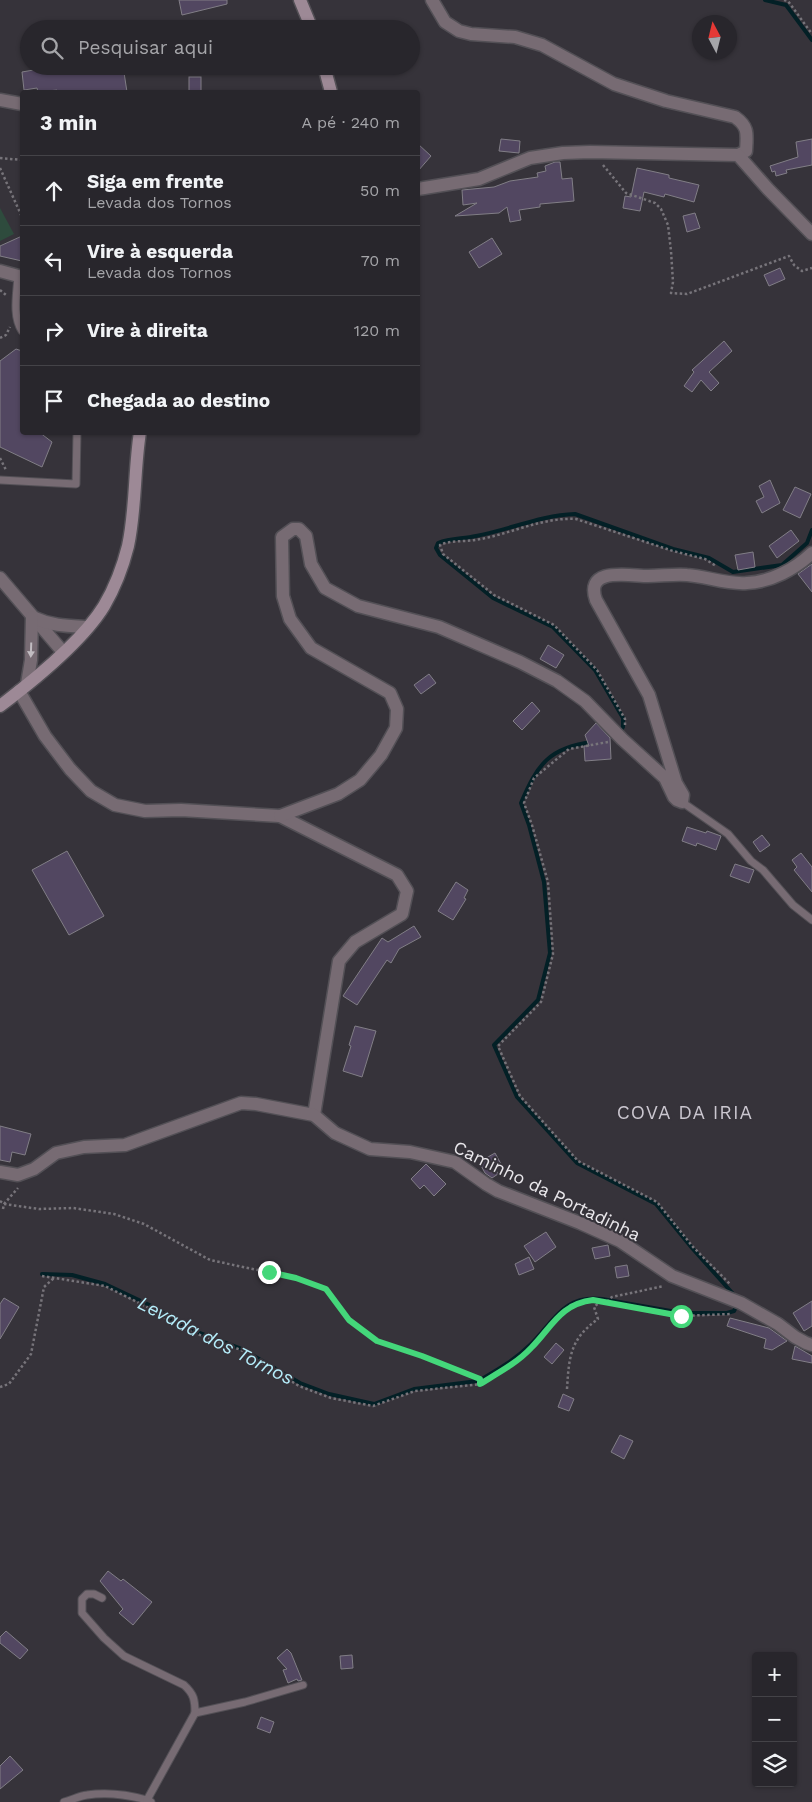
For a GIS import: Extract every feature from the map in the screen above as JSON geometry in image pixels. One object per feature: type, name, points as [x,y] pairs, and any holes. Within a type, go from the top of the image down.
[{"type":"main road","points":[[300,0],[308,20]]},
{"type":"main road","points":[[326,75],[330,90]]},
{"type":"main road","points":[[0,706],[63,652],[87,627],[104,605],[119,574],[128,547],[133,514],[140,435]]},
{"type":"street","points":[[420,189],[479,179],[530,158],[590,152],[738,155],[746,150],[747,137],[746,128],[743,123],[735,117],[666,101],[614,84],[542,45],[514,37],[471,34],[459,31],[445,22],[432,0]]},
{"type":"street","points":[[0,100],[20,104]]},
{"type":"street","points":[[738,155],[812,234]]},
{"type":"street","points":[[0,271],[20,276]]},
{"type":"street","points":[[280,816],[338,794],[360,780],[381,755],[396,728],[397,709],[390,693],[311,648],[290,618],[283,596],[282,537],[293,529],[299,529],[306,536],[311,564],[325,588],[358,606],[439,627],[520,662],[557,681],[585,701],[664,778],[674,797],[682,802],[683,795],[676,783],[649,695],[596,600],[595,586],[600,579],[608,574],[647,576],[686,574],[748,583],[779,576],[812,553]]},
{"type":"street","points":[[0,578],[63,652]]},
{"type":"street","points":[[32,617],[52,625],[87,627]]},
{"type":"street","points":[[0,1172],[18,1175],[34,1169],[56,1153],[84,1147],[125,1145],[241,1103],[314,1115],[339,962],[355,942],[402,914],[407,890],[397,875],[280,816],[180,810],[145,811],[115,805],[91,791],[70,769],[45,736],[23,688],[31,660],[32,617]]},
{"type":"street","name":"Caminho da Portadinha","points":[[314,1115],[334,1133],[370,1150],[410,1152],[455,1162],[486,1184],[620,1241],[672,1276],[741,1303],[778,1324],[800,1340],[812,1344]]},
{"type":"lane","points":[[20,276],[16,312],[20,328]]},
{"type":"lane","points":[[0,480],[76,484],[77,435]]},
{"type":"lane","points":[[682,802],[728,834],[751,861],[763,870],[793,905],[812,920]]},
{"type":"lane","points":[[64,1802],[87,1795],[109,1794],[134,1796],[149,1801],[195,1713],[195,1700],[191,1691],[184,1685],[124,1656],[89,1623],[82,1614],[82,1599],[88,1594],[94,1594],[102,1598]]},
{"type":"lane","points":[[195,1713],[245,1702],[303,1685]]},
{"type":"path","points":[[784,0],[788,1],[812,34]]},
{"type":"path","points":[[590,152],[626,193],[655,203],[661,209],[668,226],[673,282],[671,293],[687,294],[789,256],[794,265],[802,271],[812,268]]},
{"type":"path","points":[[0,158],[20,160]]},
{"type":"path","points":[[0,170],[20,213]]},
{"type":"path","points":[[0,338],[6,334]]},
{"type":"path","points":[[0,458],[6,471]]},
{"type":"path","points":[[42,1276],[105,1286],[157,1312],[173,1325],[241,1350],[299,1386],[331,1398],[373,1406],[415,1391],[480,1384],[505,1369],[530,1349],[559,1315],[571,1306],[583,1301],[608,1301],[681,1316],[735,1313],[741,1303],[738,1292],[693,1247],[657,1202],[578,1161],[520,1096],[498,1046],[541,1002],[553,954],[548,882],[524,803],[530,786],[534,778],[568,749],[622,739],[625,719],[596,670],[554,625],[494,595],[443,554],[440,545],[447,542],[474,540],[560,518],[576,519],[710,562]]},
{"type":"path","points":[[0,1201],[4,1204],[39,1209],[72,1208],[114,1214],[144,1224],[210,1260],[296,1278],[326,1289],[349,1320],[377,1341],[422,1356],[480,1379],[480,1384]]},
{"type":"path","points":[[3,1210],[4,1204]]},
{"type":"path","points":[[608,1301],[661,1288],[672,1276]]},
{"type":"path","points":[[0,1387],[9,1384],[31,1354],[44,1287],[54,1278]]},
{"type":"path","points":[[567,1389],[569,1359],[573,1346],[587,1327],[598,1319],[594,1307],[601,1301]]},
{"type":"green space","points":[[0,208],[14,234],[0,241]]},
{"type":"building","points":[[179,0],[227,0],[227,4],[182,15]]},
{"type":"building","points":[[22,75],[124,75],[127,90],[38,90],[37,88],[24,90]]},
{"type":"building","points":[[189,77],[201,77],[201,90],[189,90]]},
{"type":"building","points":[[501,139],[520,141],[519,153],[499,151]]},
{"type":"building","points":[[812,139],[812,165],[786,170],[787,173],[776,176],[775,171],[772,172],[770,166],[798,157],[796,142]]},
{"type":"building","points":[[420,146],[431,156],[420,169]]},
{"type":"building","points":[[560,162],[562,179],[572,178],[574,201],[540,204],[540,207],[519,210],[521,220],[510,222],[507,207],[499,213],[455,216],[477,203],[463,205],[462,190],[494,187],[510,181],[538,177],[537,173],[546,171],[545,166]]},
{"type":"building","points":[[637,168],[669,175],[669,178],[699,185],[694,202],[665,194],[664,197],[644,192],[640,211],[623,208],[625,196],[631,197]]},
{"type":"building","points":[[695,213],[700,228],[687,232],[683,216]]},
{"type":"building","points":[[20,237],[20,261],[0,256],[0,246]]},
{"type":"building","points":[[492,238],[502,254],[479,268],[469,252]]},
{"type":"building","points":[[780,268],[785,279],[769,286],[764,275]]},
{"type":"building","points":[[724,341],[732,351],[709,372],[719,383],[711,391],[701,380],[692,392],[684,386],[694,372],[692,370]]},
{"type":"building","points":[[16,349],[20,350],[20,435],[43,435],[52,442],[42,467],[0,447],[0,361]]},
{"type":"building","points":[[770,480],[780,503],[762,513],[756,501],[764,497],[759,486]]},
{"type":"building","points":[[795,487],[811,494],[800,518],[783,510]]},
{"type":"building","points":[[791,530],[799,541],[777,558],[769,546]]},
{"type":"building","points":[[753,552],[755,567],[738,570],[735,555]]},
{"type":"building","points":[[812,564],[812,592],[798,574]]},
{"type":"building","points":[[548,645],[564,655],[556,668],[540,659]]},
{"type":"building","points":[[429,674],[436,683],[421,694],[414,685]]},
{"type":"building","points":[[532,702],[540,711],[522,730],[513,721]]},
{"type":"building","points":[[596,723],[610,738],[611,759],[585,761],[584,746],[589,746],[585,735]]},
{"type":"building","points":[[687,827],[721,836],[716,850],[697,843],[696,846],[682,841]]},
{"type":"building","points":[[762,835],[770,845],[760,852],[753,842]]},
{"type":"building","points":[[67,851],[104,916],[69,935],[32,870]]},
{"type":"building","points":[[801,853],[812,867],[812,892],[794,870],[797,867],[792,860]]},
{"type":"building","points":[[735,864],[754,870],[749,883],[730,876]]},
{"type":"building","points":[[456,882],[468,890],[464,898],[466,899],[453,920],[438,911]]},
{"type":"building","points":[[414,926],[421,937],[399,949],[391,963],[387,960],[357,1005],[343,996],[382,938],[388,942]]},
{"type":"building","points":[[355,1026],[376,1031],[362,1077],[343,1071]]},
{"type":"building","points":[[0,1126],[31,1134],[25,1155],[12,1152],[10,1162],[0,1160]]},
{"type":"building","points":[[495,1153],[501,1164],[495,1168],[498,1174],[492,1178],[485,1173],[479,1162]]},
{"type":"building","points":[[426,1164],[446,1184],[434,1196],[424,1185],[420,1189],[411,1179]]},
{"type":"building","points":[[546,1232],[556,1247],[535,1262],[524,1246]]},
{"type":"building","points":[[608,1245],[610,1256],[595,1259],[592,1248]]},
{"type":"building","points":[[529,1257],[534,1269],[519,1275],[515,1264]]},
{"type":"building","points":[[627,1265],[629,1276],[617,1278],[615,1267]]},
{"type":"building","points":[[4,1298],[19,1307],[0,1339],[0,1304]]},
{"type":"building","points":[[812,1301],[812,1326],[804,1331],[793,1313]]},
{"type":"building","points":[[730,1318],[769,1328],[787,1341],[772,1350],[764,1348],[766,1339],[727,1326]]},
{"type":"building","points":[[556,1343],[564,1350],[552,1364],[544,1357]]},
{"type":"building","points":[[795,1346],[812,1356],[812,1363],[792,1359]]},
{"type":"building","points":[[563,1394],[574,1399],[569,1411],[558,1407]]},
{"type":"building","points":[[620,1435],[633,1441],[624,1459],[611,1452]]},
{"type":"building","points":[[108,1571],[121,1581],[123,1579],[152,1602],[133,1625],[119,1613],[123,1609],[100,1581]]},
{"type":"building","points":[[6,1631],[28,1650],[20,1659],[0,1643],[0,1637]]},
{"type":"building","points":[[287,1649],[291,1653],[302,1680],[298,1681],[297,1679],[288,1683],[283,1670],[287,1669],[277,1658]]},
{"type":"building","points":[[352,1655],[353,1668],[341,1669],[340,1656]]},
{"type":"building","points":[[261,1717],[274,1722],[270,1733],[257,1728]]},
{"type":"building","points":[[10,1756],[23,1770],[0,1789],[0,1766]]},
{"type":"waterway","name":"Levada dos Tornos","points":[[765,0],[786,5],[812,40]]},
{"type":"waterway","name":"Levada dos Tornos","points":[[621,730],[623,718],[595,670],[553,627],[493,598],[440,555],[436,548],[438,543],[471,537],[550,517],[575,514],[673,549],[709,558],[733,572],[782,565],[807,543],[812,530]]},
{"type":"waterway","name":"Levada dos Tornos","points":[[593,742],[565,748],[546,760],[533,778],[521,803],[529,825],[544,882],[550,953],[538,1000],[494,1045],[517,1097],[577,1163],[656,1204],[735,1296]]},
{"type":"waterway","name":"Levada dos Tornos","points":[[42,1274],[72,1275],[105,1284],[160,1310],[174,1323],[242,1349],[300,1383],[329,1394],[374,1404],[414,1389],[478,1381]]},
{"type":"waterway","name":"Levada dos Tornos","points":[[482,1379],[519,1355],[560,1312],[578,1301],[602,1299],[682,1313],[727,1313],[734,1311],[736,1307]]},
{"type":"district","name":"COVA DA IRIA","points":[[685,1112]]},
{"type":"route","points":[[269,1272],[296,1278],[326,1289],[349,1320],[377,1341],[422,1356],[480,1379],[480,1384],[505,1369],[530,1349],[559,1315],[571,1306],[583,1301],[593,1300],[681,1316]]}]
